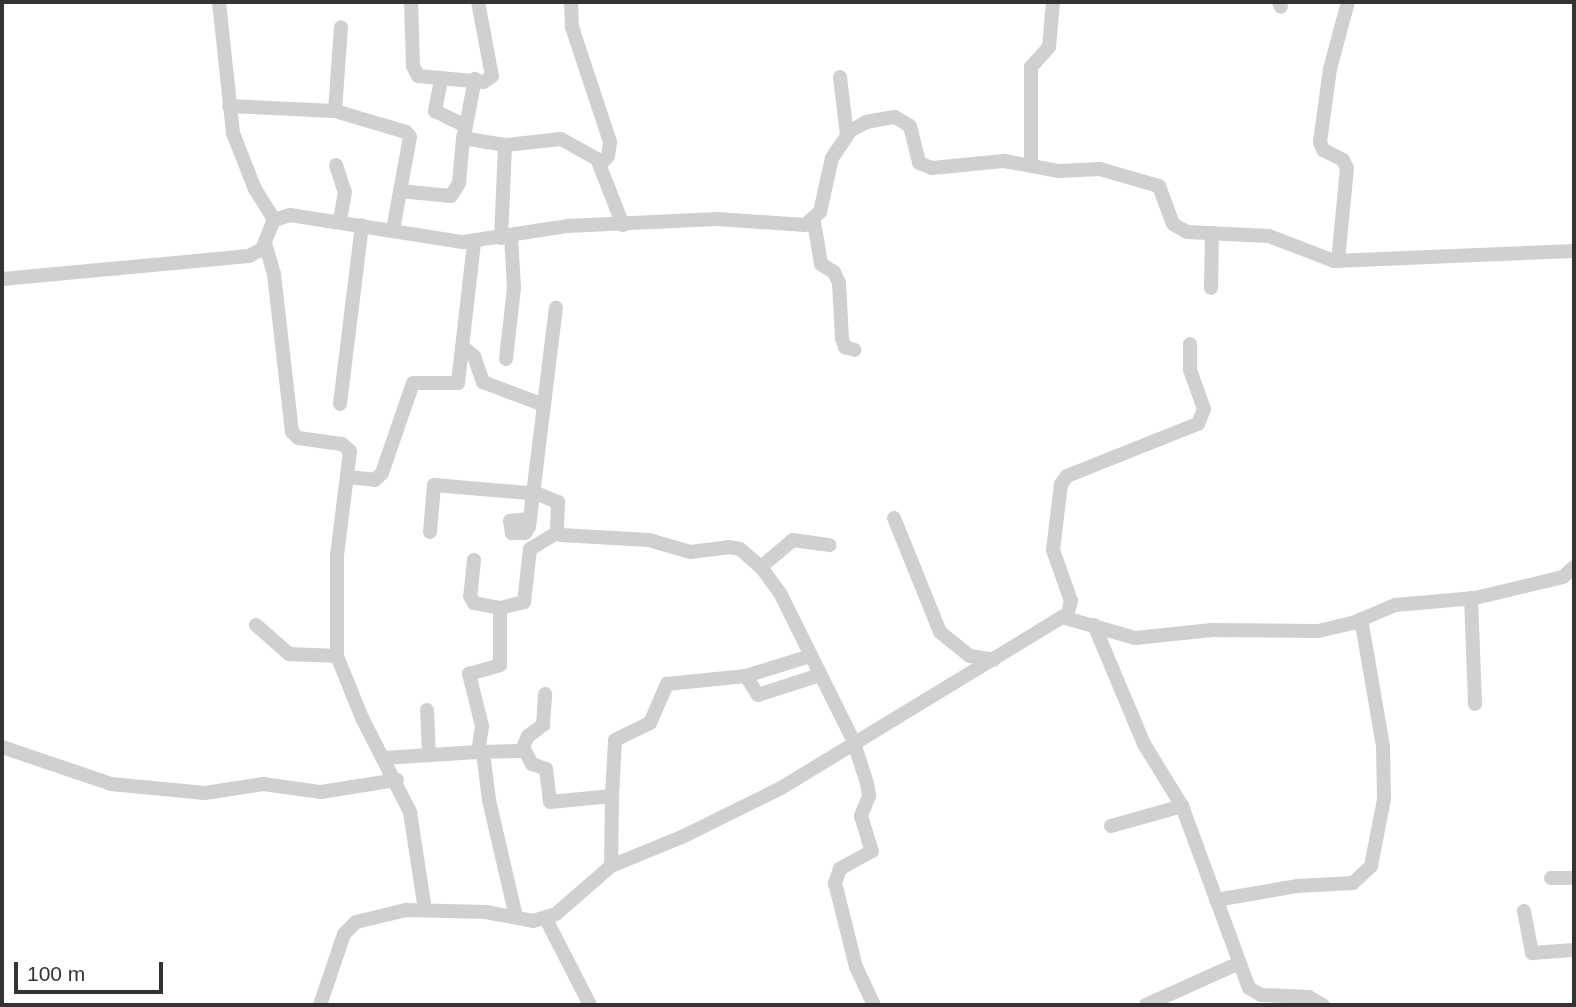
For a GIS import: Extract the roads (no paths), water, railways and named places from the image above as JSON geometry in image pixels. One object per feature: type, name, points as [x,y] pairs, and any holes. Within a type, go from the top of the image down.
[{"type":"street","points":[[2,279],[249,256],[265,243],[274,220],[239,151],[229,106],[219,2]]},
{"type":"street","points":[[411,2],[413,66],[418,76],[485,82],[492,76],[478,2]]},
{"type":"street","points":[[571,2],[572,27],[610,142],[608,156],[600,165]]},
{"type":"street","points":[[1031,166],[1031,67],[1049,47],[1053,2]]},
{"type":"street","points":[[1338,261],[1347,169],[1343,160],[1323,150],[1320,142],[1330,69],[1348,2]]},
{"type":"street","points":[[335,111],[341,27]]},
{"type":"street","points":[[840,77],[847,136]]},
{"type":"street","points":[[400,191],[452,195],[458,183],[464,132],[475,79]]},
{"type":"street","points":[[441,80],[435,111],[464,132],[505,145],[561,139],[600,165],[623,225]]},
{"type":"street","points":[[229,106],[335,111],[409,134],[393,230]]},
{"type":"street","points":[[855,350],[845,347],[842,339],[839,284],[834,272],[821,264],[814,222],[820,212],[832,158],[847,136],[866,122],[895,117],[909,126],[919,163],[943,168],[1004,161],[1059,171],[1100,169],[1152,182],[1165,194],[1173,224],[1186,232],[1269,236],[1338,261],[1574,251]]},
{"type":"street","points":[[505,145],[506,237],[514,289],[506,359]]},
{"type":"street","points":[[336,165],[345,192],[340,220]]},
{"type":"street","points":[[274,220],[298,215],[474,242],[567,226],[722,219],[782,227],[814,222]]},
{"type":"street","points":[[340,404],[362,225]]},
{"type":"street","points":[[1211,288],[1212,233]]},
{"type":"street","points":[[348,477],[379,478],[410,387],[458,383],[474,242]]},
{"type":"street","points":[[265,243],[274,274],[292,432],[298,438],[347,446],[348,477],[337,555],[337,656],[384,758],[397,780],[416,836],[425,910]]},
{"type":"street","points":[[529,520],[530,493],[556,308]]},
{"type":"street","points":[[320,1005],[350,927],[385,912],[425,910],[546,919],[568,907],[611,866],[760,799],[813,770],[853,740],[1067,616],[1071,601],[1053,550],[1061,484],[1067,476],[1198,424],[1204,409],[1190,370],[1190,344]]},
{"type":"street","points":[[462,346],[474,356],[483,382],[544,405]]},
{"type":"street","points":[[430,531],[434,485],[530,493],[558,502],[557,533]]},
{"type":"street","points":[[894,518],[940,632],[970,656],[994,660]]},
{"type":"street","points":[[474,560],[470,596],[474,603],[500,608],[524,602],[530,549],[557,533],[649,540],[690,551],[729,547],[740,549],[761,566],[781,595],[853,740],[869,792],[861,816],[872,852],[840,869],[835,883],[856,967],[874,1005]]},
{"type":"street","points":[[761,566],[793,540],[830,545]]},
{"type":"street","points":[[1067,616],[1149,639],[1212,630],[1318,631],[1361,620],[1404,603],[1471,598],[1572,573]]},
{"type":"street","points":[[1471,598],[1475,704]]},
{"type":"street","points":[[500,608],[502,662],[474,670],[468,677],[482,726],[480,752],[516,917]]},
{"type":"street","points":[[1216,900],[1353,883],[1371,866],[1384,799],[1383,746],[1361,620]]},
{"type":"street","points":[[256,625],[289,654],[337,656]]},
{"type":"street","points":[[1094,625],[1144,744],[1182,806],[1239,963],[1254,993],[1309,996],[1323,1005]]},
{"type":"street","points":[[611,866],[615,740],[650,723],[667,684],[746,676],[810,656]]},
{"type":"street","points":[[746,676],[758,695],[820,675]]},
{"type":"street","points":[[522,750],[528,736],[543,724],[545,694]]},
{"type":"street","points":[[426,710],[429,754]]},
{"type":"street","points":[[2,747],[111,784],[205,793],[263,784],[321,792],[397,780]]},
{"type":"street","points":[[384,758],[522,750]]},
{"type":"street","points":[[522,750],[532,764],[546,769],[550,802],[612,796]]},
{"type":"street","points":[[1111,826],[1182,806]]},
{"type":"street","points":[[1551,877],[1574,878]]},
{"type":"street","points":[[1524,911],[1532,953],[1574,950]]},
{"type":"street","points":[[546,919],[590,1005]]},
{"type":"street","points":[[1146,1005],[1239,963]]}]
